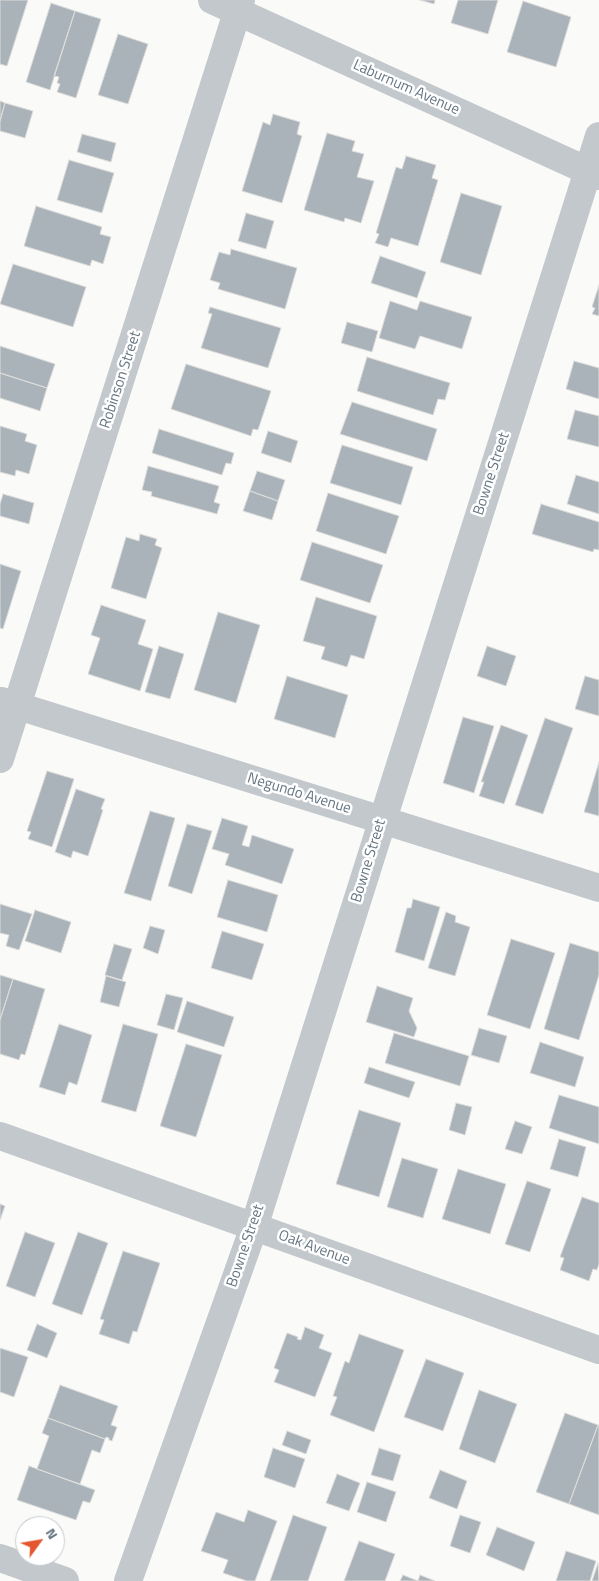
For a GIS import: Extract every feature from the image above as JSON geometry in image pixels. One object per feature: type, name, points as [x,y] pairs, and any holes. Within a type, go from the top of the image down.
[{"type":"street","name":"Laburnum Avenue","points":[[212,0],[239,5],[594,173]]},
{"type":"street","name":"Robinson Street","points":[[0,759],[9,703],[239,5]]},
{"type":"street","name":"Bowne Street","points":[[128,1581],[254,1227],[382,820],[594,173],[599,136]]},
{"type":"street","name":"Negundo Avenue","points":[[9,703],[599,888]]},
{"type":"street","name":"Oak Avenue","points":[[0,1136],[599,1350]]},
{"type":"street","points":[[0,1558],[65,1581]]},
{"type":"building","points":[[0,0],[28,0],[7,66],[0,64]]},
{"type":"building","points":[[420,0],[435,0],[434,4]]},
{"type":"building","points":[[458,0],[498,0],[488,34],[451,23]]},
{"type":"building","points":[[523,1],[571,17],[556,67],[507,52]]},
{"type":"building","points":[[51,3],[75,11],[50,90],[26,82]]},
{"type":"building","points":[[75,11],[101,19],[76,98],[57,92],[60,84],[57,83],[59,77],[54,76]]},
{"type":"building","points":[[118,34],[148,44],[128,104],[98,95]]},
{"type":"building","points":[[0,101],[5,103],[0,121]]},
{"type":"building","points":[[5,103],[33,111],[25,138],[0,131],[0,121]]},
{"type":"building","points":[[273,114],[300,122],[297,134],[302,136],[282,203],[242,191],[263,122],[270,125]]},
{"type":"building","points":[[327,133],[355,141],[352,151],[364,154],[357,177],[374,181],[361,223],[345,218],[344,222],[304,210]]},
{"type":"building","points":[[82,134],[116,143],[111,162],[77,152]]},
{"type":"building","points":[[406,156],[436,165],[432,178],[438,180],[418,246],[391,238],[388,247],[375,243],[379,234],[376,233],[396,167],[402,169]]},
{"type":"building","points":[[69,160],[114,173],[102,213],[57,200]]},
{"type":"building","points":[[461,193],[502,206],[481,275],[440,262]]},
{"type":"building","points":[[36,206],[102,227],[100,234],[111,237],[103,264],[92,260],[90,266],[24,246]]},
{"type":"building","points":[[246,213],[274,221],[266,249],[238,241]]},
{"type":"building","points":[[231,249],[297,268],[285,309],[218,289],[220,283],[210,280],[219,252],[230,255]]},
{"type":"building","points":[[380,256],[426,272],[417,298],[371,283]]},
{"type":"building","points":[[13,264],[86,287],[73,327],[0,304]]},
{"type":"building","points":[[599,285],[599,316],[592,314],[595,308],[592,307]]},
{"type":"building","points":[[390,301],[417,310],[420,301],[472,317],[462,349],[420,336],[415,349],[379,338]]},
{"type":"building","points":[[210,307],[281,328],[268,368],[201,348],[212,314],[208,313]]},
{"type":"building","points":[[347,322],[378,331],[372,352],[341,343]]},
{"type":"building","points":[[0,346],[55,364],[47,388],[0,373]]},
{"type":"building","points":[[367,357],[450,383],[445,400],[438,399],[433,415],[357,391]]},
{"type":"building","points":[[574,361],[599,368],[599,399],[566,389]]},
{"type":"building","points":[[186,364],[271,391],[258,430],[253,429],[251,436],[171,409]]},
{"type":"building","points":[[0,373],[47,388],[40,411],[0,398]]},
{"type":"building","points":[[352,402],[437,429],[427,461],[340,434]]},
{"type":"building","points":[[575,410],[599,416],[599,447],[567,439]]},
{"type":"building","points":[[0,426],[27,434],[25,441],[37,445],[29,474],[16,470],[15,476],[0,472]]},
{"type":"building","points":[[159,429],[234,453],[231,464],[226,463],[222,475],[152,453]]},
{"type":"building","points":[[268,431],[298,441],[291,463],[261,453]]},
{"type":"building","points":[[342,445],[413,467],[401,505],[330,483]]},
{"type":"building","points":[[148,466],[219,486],[214,502],[220,504],[217,514],[151,496],[152,492],[142,490]]},
{"type":"building","points":[[257,471],[285,480],[278,501],[250,491]]},
{"type":"building","points":[[576,475],[599,482],[599,514],[567,504]]},
{"type":"building","points":[[250,491],[278,501],[272,520],[243,511]]},
{"type":"building","points":[[328,493],[399,516],[386,554],[316,531]]},
{"type":"building","points":[[3,494],[34,503],[29,524],[0,516],[0,504]]},
{"type":"building","points":[[541,504],[599,522],[599,550],[594,549],[593,552],[532,534]]},
{"type":"building","points":[[140,534],[157,539],[155,545],[162,548],[146,599],[111,588],[126,537],[139,541]]},
{"type":"building","points":[[312,542],[383,565],[370,603],[300,580]]},
{"type":"building","points":[[0,564],[21,571],[3,629],[0,628]]},
{"type":"building","points":[[316,597],[377,616],[364,659],[351,655],[347,667],[321,659],[325,647],[303,641]]},
{"type":"building","points":[[101,605],[146,620],[138,644],[153,649],[140,691],[88,674],[100,638],[91,635]]},
{"type":"building","points":[[218,612],[260,625],[236,703],[194,690]]},
{"type":"building","points":[[159,646],[184,654],[170,699],[145,692]]},
{"type":"building","points":[[487,646],[516,656],[506,686],[477,676]]},
{"type":"building","points":[[287,676],[348,695],[335,738],[274,719]]},
{"type":"building","points":[[585,676],[599,680],[599,716],[575,709]]},
{"type":"building","points":[[463,717],[494,726],[474,793],[443,783]]},
{"type":"building","points":[[545,718],[573,728],[543,814],[515,805]]},
{"type":"building","points":[[501,725],[528,735],[504,804],[479,796],[484,782],[481,782]]},
{"type":"building","points":[[599,762],[599,816],[584,812]]},
{"type":"building","points":[[47,771],[74,779],[52,847],[28,839],[31,832],[27,831]]},
{"type":"building","points":[[76,789],[105,799],[88,856],[73,851],[71,858],[55,852]]},
{"type":"building","points":[[150,811],[175,818],[151,901],[124,893]]},
{"type":"building","points":[[222,818],[248,826],[242,845],[249,847],[252,835],[294,849],[282,884],[225,865],[229,854],[212,849]]},
{"type":"building","points":[[187,824],[212,831],[192,894],[168,886]]},
{"type":"building","points":[[228,880],[278,895],[267,932],[217,917]]},
{"type":"building","points":[[413,899],[440,907],[424,961],[395,952],[407,908],[411,908]]},
{"type":"building","points":[[0,904],[32,914],[19,950],[6,946],[9,935],[0,933]]},
{"type":"building","points":[[35,910],[71,922],[61,953],[25,941]]},
{"type":"building","points":[[446,912],[456,916],[455,922],[470,927],[455,976],[428,968]]},
{"type":"building","points":[[150,926],[165,930],[158,954],[143,948]]},
{"type":"building","points":[[222,931],[264,944],[252,980],[211,968]]},
{"type":"building","points":[[511,939],[555,953],[530,1029],[487,1015]]},
{"type":"building","points":[[570,943],[599,952],[599,975],[579,1040],[544,1029]]},
{"type":"building","points":[[114,944],[132,949],[122,980],[105,975]]},
{"type":"building","points":[[0,975],[13,979],[0,1020]]},
{"type":"building","points":[[106,976],[126,982],[119,1007],[100,1002]]},
{"type":"building","points":[[13,979],[45,989],[25,1055],[21,1054],[19,1060],[0,1054],[0,1020]]},
{"type":"building","points":[[377,986],[413,998],[409,1011],[417,1028],[414,1037],[366,1022]]},
{"type":"building","points":[[166,994],[183,998],[174,1030],[157,1025]]},
{"type":"building","points":[[187,1001],[234,1017],[224,1047],[177,1032]]},
{"type":"building","points":[[59,1024],[92,1035],[77,1085],[69,1082],[65,1095],[39,1087]]},
{"type":"building","points":[[123,1024],[158,1034],[136,1112],[101,1102]]},
{"type":"building","points":[[479,1028],[507,1036],[499,1063],[471,1055]]},
{"type":"building","points":[[394,1033],[469,1056],[460,1086],[385,1063]]},
{"type":"building","points":[[540,1042],[584,1057],[575,1087],[530,1073]]},
{"type":"building","points":[[186,1044],[222,1055],[196,1137],[160,1126]]},
{"type":"building","points":[[369,1067],[415,1082],[409,1098],[364,1083]]},
{"type":"building","points":[[559,1095],[599,1107],[599,1144],[549,1128]]},
{"type":"building","points":[[456,1103],[472,1107],[465,1135],[449,1130]]},
{"type":"building","points":[[359,1110],[401,1123],[379,1197],[336,1184]]},
{"type":"building","points":[[515,1121],[532,1127],[522,1154],[505,1149]]},
{"type":"building","points":[[559,1139],[586,1147],[578,1177],[550,1169]]},
{"type":"building","points":[[402,1158],[438,1169],[423,1218],[387,1207]]},
{"type":"building","points":[[458,1169],[506,1184],[490,1234],[442,1219]]},
{"type":"building","points":[[527,1181],[551,1189],[530,1252],[505,1244]]},
{"type":"building","points":[[582,1197],[599,1203],[599,1264],[597,1270],[593,1269],[589,1281],[560,1270],[564,1258],[560,1257]]},
{"type":"building","points":[[0,1204],[5,1206],[0,1220]]},
{"type":"building","points":[[25,1232],[55,1243],[35,1297],[6,1286]]},
{"type":"building","points":[[78,1232],[108,1243],[82,1315],[52,1304]]},
{"type":"building","points":[[123,1251],[160,1263],[137,1332],[133,1331],[129,1344],[99,1334],[104,1320],[100,1319]]},
{"type":"building","points":[[37,1324],[57,1333],[47,1358],[27,1350]]},
{"type":"building","points":[[305,1327],[324,1335],[319,1348],[332,1353],[315,1397],[274,1382],[279,1370],[274,1368],[287,1333],[301,1340]]},
{"type":"building","points":[[359,1334],[404,1350],[374,1432],[330,1415],[337,1397],[333,1396],[345,1361],[349,1363]]},
{"type":"building","points":[[0,1348],[28,1357],[14,1397],[0,1392]]},
{"type":"building","points":[[426,1359],[464,1373],[443,1431],[404,1417]]},
{"type":"building","points":[[60,1385],[118,1406],[111,1425],[117,1427],[112,1441],[109,1438],[106,1437],[105,1439],[48,1418]]},
{"type":"building","points":[[479,1390],[517,1404],[495,1463],[459,1449]]},
{"type":"building","points":[[565,1413],[598,1425],[569,1504],[536,1492]]},
{"type":"building","points":[[48,1418],[105,1439],[100,1453],[92,1450],[80,1484],[37,1469],[49,1436],[42,1433]]},
{"type":"building","points":[[599,1425],[599,1515],[569,1504]]},
{"type":"building","points":[[287,1431],[311,1440],[306,1454],[282,1445]]},
{"type":"building","points":[[273,1448],[305,1459],[295,1488],[264,1477]]},
{"type":"building","points":[[379,1448],[401,1455],[393,1481],[371,1475]]},
{"type":"building","points":[[29,1466],[95,1490],[90,1503],[83,1501],[76,1520],[17,1500]]},
{"type":"building","points":[[440,1470],[467,1481],[457,1509],[429,1498]]},
{"type":"building","points":[[337,1474],[360,1483],[349,1511],[326,1503]]},
{"type":"building","points":[[367,1482],[396,1492],[386,1522],[357,1512]]},
{"type":"building","points":[[248,1510],[277,1521],[255,1581],[247,1581],[223,1573],[228,1560],[201,1551],[216,1512],[244,1522]]},
{"type":"building","points":[[293,1515],[327,1527],[308,1581],[270,1581]]},
{"type":"building","points":[[460,1515],[481,1522],[470,1553],[450,1546]]},
{"type":"building","points":[[497,1527],[535,1542],[524,1571],[486,1555]]},
{"type":"building","points":[[359,1541],[395,1554],[385,1581],[344,1581]]},
{"type":"building","points":[[566,1551],[596,1561],[590,1581],[556,1581]]},
{"type":"building","points":[[598,1563],[599,1581],[592,1581]]},
{"type":"building","points":[[403,1575],[418,1581],[400,1581]]},
{"type":"building","points":[[420,1575],[435,1581],[418,1581]]}]
